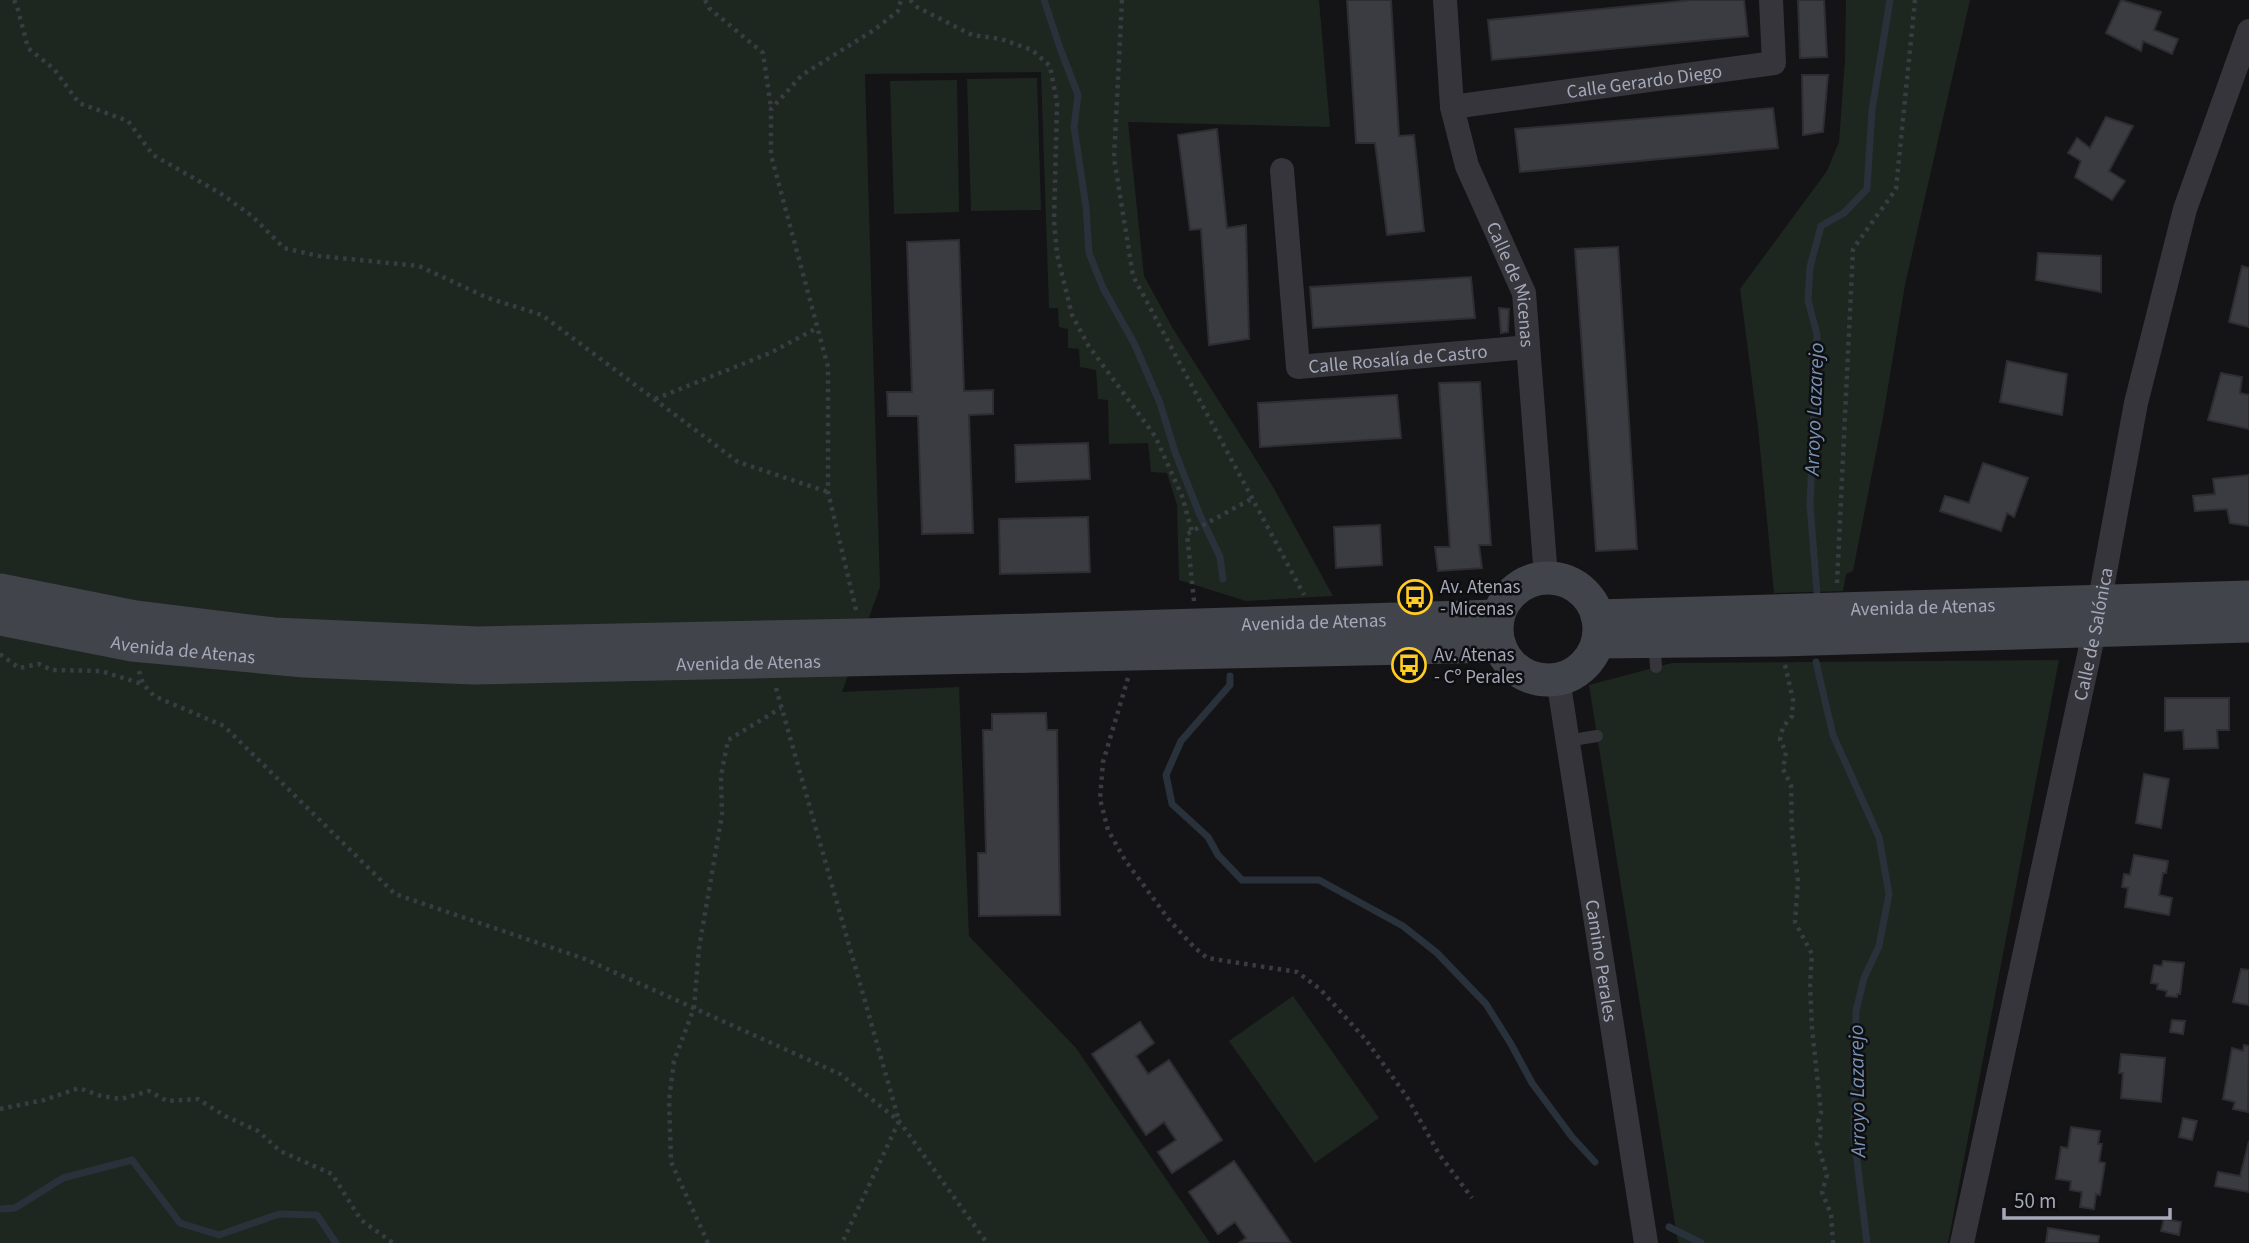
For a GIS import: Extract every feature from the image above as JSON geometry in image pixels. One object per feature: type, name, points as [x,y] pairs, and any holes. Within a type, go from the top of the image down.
[{"type":"main road","points":[[1546,578],[1560,579],[1584,592],[1592,603],[1598,629],[1592,655],[1572,674],[1558,679],[1540,679],[1523,673],[1509,661],[1499,631],[1505,601],[1516,589],[1530,581],[1546,578]]},
{"type":"main road","name":"Avenida de Atenas","points":[[0,590],[135,617],[274,634],[478,643],[862,635],[1499,631]]},
{"type":"main road","name":"Avenida de Atenas","points":[[1598,629],[1655,654],[1780,640],[2096,616],[2249,597]]},
{"type":"main road","name":"Avenida de Atenas","points":[[1598,629],[1836,608],[2096,616],[2249,626]]},
{"type":"main road","name":"Avenida de Atenas","points":[[0,620],[132,645],[304,662],[474,668],[770,663],[1499,631]]},
{"type":"street","name":"Calle de Micenas","points":[[1445,0],[1452,107],[1467,166],[1524,293],[1546,578]]},
{"type":"street","name":"Calle Gerardo Diego","points":[[1452,107],[1774,63],[1771,0]]},
{"type":"street","name":"Calle de Salónica","points":[[1962,1243],[2096,616],[2136,403],[2185,209],[2249,32]]},
{"type":"street","name":"Calle Rosalía de Castro","points":[[1282,170],[1298,367],[1528,347]]},
{"type":"street","name":"Camino Perales","points":[[1558,679],[1646,1243]]},
{"type":"lane","points":[[1567,741],[1597,736]]},
{"type":"path","points":[[14,0],[27,48],[54,69],[79,103],[128,121],[153,155],[220,193],[252,216],[284,248],[319,256],[419,266],[488,298],[542,315],[738,462],[828,492]]},
{"type":"path","points":[[705,0],[709,8],[763,53],[771,109],[771,155],[828,367],[828,492],[862,635]]},
{"type":"path","points":[[771,109],[802,75],[874,30],[898,11],[901,0]]},
{"type":"path","points":[[911,0],[918,7],[972,35],[1001,39],[1032,50],[1050,66],[1057,103],[1055,232],[1057,254],[1072,315],[1088,345],[1155,436],[1182,496],[1192,532]]},
{"type":"path","points":[[1122,0],[1114,158],[1133,276],[1305,596]]},
{"type":"path","points":[[1836,608],[1853,249],[1896,189],[1915,0]]},
{"type":"path","points":[[654,399],[771,353],[817,328]]},
{"type":"path","points":[[1195,612],[1187,534],[1253,498]]},
{"type":"path","points":[[1780,640],[1793,700],[1792,716],[1783,727],[1780,740],[1786,752],[1783,769],[1791,785],[1792,834],[1798,881],[1795,922],[1812,954],[1812,1028],[1821,1113],[1818,1122],[1822,1132],[1817,1143],[1827,1175],[1822,1192],[1831,1214],[1833,1243]]},
{"type":"path","points":[[132,645],[143,684],[154,696],[224,726],[394,894],[585,959],[841,1074],[899,1121],[987,1243]]},
{"type":"path","points":[[0,654],[19,667],[40,664],[52,670],[101,671],[143,684]]},
{"type":"path","points":[[770,663],[899,1121],[842,1243]]},
{"type":"path","points":[[1132,667],[1103,762],[1100,799],[1108,830],[1125,860],[1170,921],[1207,958],[1297,972],[1320,989],[1366,1040],[1394,1078],[1439,1154],[1472,1198]]},
{"type":"path","points":[[708,1243],[671,1162],[669,1100],[674,1061],[694,1008],[699,948],[722,815],[721,776],[729,740],[781,708]]},
{"type":"path","points":[[0,1108],[44,1100],[79,1088],[121,1099],[149,1091],[167,1101],[198,1099],[225,1116],[258,1131],[280,1151],[332,1174],[360,1220],[393,1243]]},
{"type":"shaded area","points":[[0,0],[1319,0],[1330,127],[1128,122],[1144,276],[1172,327],[1272,485],[1333,596],[1246,601],[1179,580],[1177,505],[1167,473],[1151,472],[1148,443],[1109,444],[1108,400],[1098,399],[1096,370],[1080,367],[1079,349],[1068,348],[1068,329],[1059,327],[1058,308],[1049,308],[1041,72],[865,74],[880,587],[842,692],[959,687],[969,936],[1076,1048],[1210,1243],[0,1243]]},
{"type":"shaded area","points":[[1846,0],[1970,0],[1905,285],[1853,571],[1846,574],[1843,591],[1774,593],[1758,427],[1740,289],[1827,171],[1839,142]]},
{"type":"shaded area","points":[[1037,78],[1041,210],[971,211],[967,79]]},
{"type":"shaded area","points":[[957,80],[959,212],[894,214],[890,81]]},
{"type":"shaded area","points":[[2059,660],[1948,1243],[1678,1243],[1589,685],[1672,663]]},
{"type":"shaded area","points":[[1293,996],[1379,1118],[1315,1163],[1229,1041]]},
{"type":"building","points":[[1347,0],[1391,0],[1399,136],[1414,135],[1424,231],[1387,235],[1375,143],[1356,143]]},
{"type":"building","points":[[1692,0],[1744,0],[1748,36],[1492,60],[1488,20]]},
{"type":"building","points":[[1798,0],[1824,0],[1827,57],[1800,58]]},
{"type":"building","points":[[2121,0],[2161,12],[2154,30],[2178,39],[2172,54],[2143,41],[2141,51],[2106,33]]},
{"type":"building","points":[[1802,75],[1828,75],[1823,132],[1803,135]]},
{"type":"building","points":[[1773,108],[1778,148],[1520,172],[1515,129]]},
{"type":"building","points":[[2106,117],[2133,126],[2109,171],[2125,181],[2112,200],[2075,177],[2081,161],[2068,153],[2077,138],[2090,148]]},
{"type":"building","points":[[1217,129],[1227,228],[1246,225],[1249,339],[1209,345],[1201,229],[1190,230],[1178,135]]},
{"type":"building","points":[[959,240],[964,391],[993,390],[993,414],[969,415],[973,533],[922,534],[918,416],[888,416],[887,392],[912,392],[907,242]]},
{"type":"building","points":[[1618,247],[1637,549],[1596,551],[1575,249]]},
{"type":"building","points":[[2038,253],[2101,256],[2101,292],[2036,280]]},
{"type":"building","points":[[2242,266],[2249,268],[2249,327],[2229,322]]},
{"type":"building","points":[[1471,277],[1475,318],[1313,328],[1310,287]]},
{"type":"building","points":[[1499,308],[1509,309],[1508,332],[1501,333]]},
{"type":"building","points":[[2007,361],[2067,374],[2062,415],[2000,402]]},
{"type":"building","points":[[2221,373],[2242,377],[2240,393],[2249,395],[2249,429],[2208,420]]},
{"type":"building","points":[[1480,382],[1491,545],[1479,545],[1482,568],[1438,571],[1435,547],[1450,547],[1439,383]]},
{"type":"building","points":[[1397,395],[1401,438],[1260,447],[1258,403]]},
{"type":"building","points":[[1088,443],[1090,479],[1016,482],[1015,445]]},
{"type":"building","points":[[1983,463],[2028,478],[2014,517],[2007,513],[2001,531],[1940,511],[1945,496],[1969,503]]},
{"type":"building","points":[[2249,475],[2249,526],[2230,523],[2227,509],[2195,511],[2193,496],[2215,494],[2213,479]]},
{"type":"building","points":[[1088,517],[1090,572],[1000,574],[999,519]]},
{"type":"building","points":[[1380,525],[1382,565],[1336,568],[1334,527]]},
{"type":"building","points":[[2165,698],[2229,698],[2229,730],[2217,730],[2218,748],[2184,749],[2183,730],[2165,731]]},
{"type":"building","points":[[1046,713],[1047,730],[1057,730],[1060,915],[979,916],[978,853],[986,853],[983,730],[992,730],[992,714]]},
{"type":"building","points":[[2144,774],[2169,779],[2161,828],[2136,823]]},
{"type":"building","points":[[2134,855],[2168,861],[2159,895],[2172,898],[2169,915],[2125,907],[2128,888],[2122,887],[2124,874],[2130,875]]},
{"type":"building","points":[[2163,961],[2184,963],[2180,994],[2177,994],[2177,997],[2166,996],[2167,991],[2157,989],[2158,984],[2151,983],[2154,965],[2162,966]]},
{"type":"building","points":[[2241,969],[2249,970],[2249,1005],[2233,1002]]},
{"type":"building","points":[[2172,1020],[2185,1021],[2183,1034],[2170,1032]]},
{"type":"building","points":[[1140,1022],[1154,1043],[1136,1056],[1148,1074],[1169,1060],[1222,1140],[1172,1173],[1158,1152],[1176,1140],[1164,1122],[1146,1135],[1092,1054]]},
{"type":"building","points":[[2244,1045],[2249,1046],[2248,1112],[2233,1109],[2235,1102],[2223,1099],[2232,1048],[2243,1051]]},
{"type":"building","points":[[2121,1054],[2165,1058],[2161,1102],[2121,1098]]},
{"type":"building","points":[[2183,1118],[2197,1121],[2192,1140],[2179,1137]]},
{"type":"building","points":[[2071,1127],[2100,1131],[2098,1144],[2102,1144],[2099,1162],[2105,1163],[2100,1195],[2096,1194],[2094,1209],[2080,1207],[2082,1192],[2070,1190],[2071,1181],[2056,1179],[2061,1147],[2068,1148]]},
{"type":"building","points":[[2249,1141],[2249,1192],[2215,1186],[2218,1172],[2240,1176]]},
{"type":"building","points":[[1234,1161],[1291,1243],[1239,1243],[1246,1238],[1235,1222],[1218,1234],[1189,1192]]},
{"type":"building","points":[[2164,1219],[2181,1222],[2179,1235],[2161,1231]]},
{"type":"building","points":[[2048,1228],[2099,1236],[2098,1243],[2046,1243]]},
{"type":"waterway","points":[[1044,0],[1078,95],[1074,127],[1086,207],[1089,253],[1103,288],[1134,343],[1160,403],[1175,452],[1220,557],[1223,579]]},
{"type":"waterway","name":"Arroyo Lazarejo","points":[[1817,593],[1810,505],[1817,335],[1808,300],[1810,267],[1821,226],[1844,213],[1867,189],[1872,110],[1890,0]]},
{"type":"waterway","name":"Arroyo Lazarejo","points":[[1816,662],[1833,735],[1879,837],[1889,894],[1879,946],[1864,978],[1856,1011],[1854,1136],[1867,1243]]},
{"type":"waterway","points":[[1230,676],[1230,685],[1181,741],[1166,775],[1172,804],[1208,837],[1218,855],[1242,880],[1319,880],[1403,926],[1437,953],[1486,1004],[1532,1083],[1572,1137],[1595,1162]]},
{"type":"waterway","points":[[0,1209],[15,1208],[63,1178],[132,1160],[180,1223],[219,1235],[279,1214],[317,1215],[336,1243]]},
{"type":"waterway","points":[[1669,1227],[1701,1243]]},
{"type":"place","name":"Av. Atenas - Micenas","points":[[1415,597]]},
{"type":"place","name":"Av. Atenas - Cº Perales","points":[[1409,665]]}]
